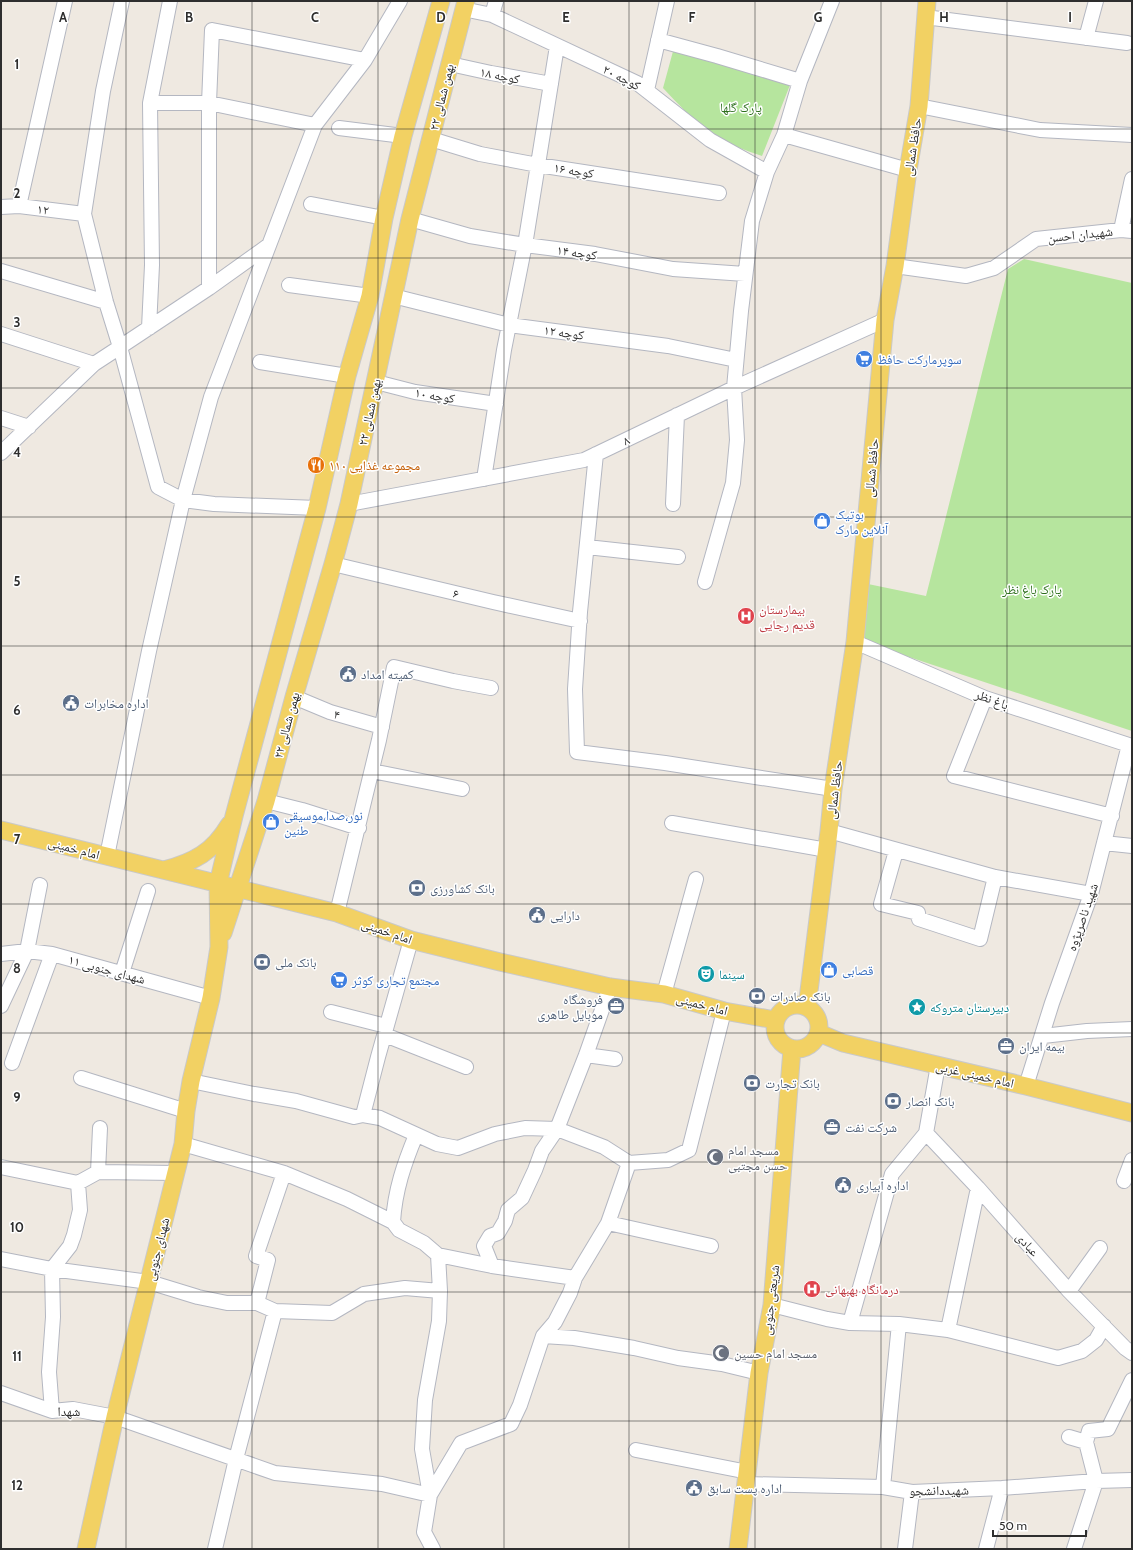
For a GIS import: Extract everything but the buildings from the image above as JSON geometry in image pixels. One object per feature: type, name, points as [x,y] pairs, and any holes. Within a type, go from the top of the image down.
[{"type":"main road","name":"۲۲ بهمن شمالی","points":[[218,884],[234,816],[317,508],[347,376],[370,296],[384,218],[403,136],[441,1]]},
{"type":"main road","name":"۲۲ بهمن شمالی","points":[[238,889],[266,801],[294,697],[334,564],[376,382],[410,219],[464,5]]},
{"type":"main road","name":"حافظ شمالی","points":[[807,1007],[830,831],[833,789],[855,642],[885,320],[895,266],[908,170],[919,106],[926,9]]},
{"type":"main road","points":[[164,870],[186,864],[206,852],[222,836],[234,816]]},
{"type":"main road","name":"امام خمینی","points":[[1,830],[337,914],[411,940],[500,962],[610,987],[664,994],[724,1011],[775,1020]]},
{"type":"main road","name":"شهدای جنوبی","points":[[218,884],[219,947]]},
{"type":"main road","name":"شهدای جنوبی","points":[[86,1549],[115,1417],[183,1144],[191,1081],[211,998],[219,947],[238,889]]},
{"type":"main road","points":[[798,1005],[807,1007],[815,1014],[818,1020],[819,1033],[814,1042],[806,1048],[797,1050],[786,1047],[777,1038],[774,1026],[775,1020],[787,1007],[798,1005]]},
{"type":"main road","name":"امام خمینی غربی","points":[[819,1033],[843,1043],[1026,1086],[1132,1113]]},
{"type":"main road","name":"شریعتی جنوبی","points":[[738,1549],[760,1373],[772,1305],[792,1049]]},
{"type":"street","points":[[19,206],[65,1]]},
{"type":"street","points":[[122,1],[103,90],[84,214],[106,302],[120,347],[158,487],[183,500],[214,504],[317,508]]},
{"type":"street","points":[[149,328],[152,265],[150,103],[170,1]]},
{"type":"street","points":[[108,856],[149,651],[183,500],[211,398],[315,125],[365,60],[400,1]]},
{"type":"street","points":[[492,14],[496,1]]},
{"type":"street","points":[[647,90],[667,1]]},
{"type":"street","points":[[705,582],[733,483],[737,440],[734,388],[736,360],[752,221],[767,172],[784,135],[800,82],[832,1]]},
{"type":"street","points":[[1086,38],[1096,1]]},
{"type":"street","name":"کوچه ۲۰","points":[[464,5],[492,14],[637,83],[710,140],[767,172]]},
{"type":"street","points":[[926,9],[1086,38],[1127,43]]},
{"type":"street","points":[[209,288],[209,103],[212,30],[365,60]]},
{"type":"street","points":[[658,40],[717,56],[800,82]]},
{"type":"street","points":[[484,479],[509,325],[525,245],[557,46]]},
{"type":"street","name":"کوچه ۱۸","points":[[450,64],[551,84]]},
{"type":"street","points":[[150,103],[209,103],[315,125]]},
{"type":"street","points":[[919,106],[1040,130],[1132,135]]},
{"type":"street","points":[[339,128],[403,136]]},
{"type":"street","points":[[784,135],[908,170]]},
{"type":"street","name":"کوچه ۱۶","points":[[431,139],[480,154],[538,165],[719,193]]},
{"type":"street","points":[[1126,230],[1132,179]]},
{"type":"street","points":[[311,204],[384,218]]},
{"type":"street","name":"۱۲","points":[[1,207],[19,206],[84,214]]},
{"type":"street","name":"کوچه ۱۴","points":[[410,219],[470,236],[595,254],[673,269],[745,274]]},
{"type":"street","name":"شهیدان احسن","points":[[895,266],[966,276],[994,268],[1036,239],[1126,230]]},
{"type":"street","points":[[1,453],[94,364],[209,288],[269,245]]},
{"type":"street","points":[[1,270],[106,302]]},
{"type":"street","points":[[289,285],[370,296]]},
{"type":"street","name":"کوچه ۱۲","points":[[393,296],[509,325],[668,346],[736,360]]},
{"type":"street","name":"۸","points":[[349,504],[584,460],[734,388],[885,320]]},
{"type":"street","points":[[1,334],[94,364]]},
{"type":"street","points":[[260,362],[347,376]]},
{"type":"street","name":"کوچه ۱۰","points":[[376,382],[415,392],[496,404]]},
{"type":"street","points":[[673,504],[677,416]]},
{"type":"street","points":[[1,418],[29,427]]},
{"type":"street","points":[[596,454],[575,689],[577,752],[665,763],[833,789]]},
{"type":"street","points":[[587,547],[678,557]]},
{"type":"street","name":"۶","points":[[334,564],[580,621]]},
{"type":"street","name":"باغ نظر","points":[[855,642],[985,698],[1131,746]]},
{"type":"street","points":[[337,914],[359,828],[394,667],[491,688]]},
{"type":"street","name":"۴","points":[[294,697],[330,712],[382,727]]},
{"type":"street","points":[[985,698],[954,776],[1112,816]]},
{"type":"street","name":"شهید ناصرپژوه","points":[[1026,1086],[1043,1036],[1052,1003],[1091,894],[1131,746]]},
{"type":"street","points":[[372,771],[462,789]]},
{"type":"street","points":[[266,801],[302,810],[359,828]]},
{"type":"street","points":[[672,823],[827,850]]},
{"type":"street","points":[[830,831],[995,877],[1091,894]]},
{"type":"street","points":[[1104,843],[1132,846]]},
{"type":"street","points":[[896,850],[881,904],[918,913],[919,919],[980,939],[995,877]]},
{"type":"street","points":[[664,994],[696,879]]},
{"type":"street","points":[[1,1006],[27,951],[40,885]]},
{"type":"street","points":[[122,973],[148,891]]},
{"type":"street","points":[[364,1115],[385,1031],[411,940]]},
{"type":"street","name":"۱۱ شهدای جنوبی","points":[[1,954],[27,951],[52,954],[211,998]]},
{"type":"street","points":[[12,1063],[52,954]]},
{"type":"street","points":[[492,1266],[484,1246],[490,1236],[498,1233],[505,1221],[508,1210],[522,1198],[542,1151],[557,1129],[586,1055],[610,987]]},
{"type":"street","points":[[191,1081],[296,1101],[354,1117],[364,1115],[380,1118],[437,1144],[458,1148],[495,1134],[525,1128],[557,1129],[604,1148],[630,1163],[668,1160],[689,1150],[724,1011]]},
{"type":"street","points":[[331,1012],[385,1031],[466,1067]]},
{"type":"street","points":[[1043,1036],[1087,1031],[1132,1029]]},
{"type":"street","points":[[586,1055],[615,1059]]},
{"type":"street","points":[[850,1323],[892,1174],[926,1133],[938,1065]]},
{"type":"street","points":[[81,1078],[186,1111]]},
{"type":"street","points":[[98,1172],[100,1128]]},
{"type":"street","name":"عبادی","points":[[926,1133],[978,1188],[1069,1291],[1104,1326],[1130,1346]]},
{"type":"street","points":[[393,1222],[394,1200],[406,1158],[416,1135]]},
{"type":"street","points":[[183,1144],[284,1173],[347,1199],[393,1222],[399,1230],[438,1254],[492,1266],[574,1278]]},
{"type":"street","points":[[1124,1181],[1132,1160]]},
{"type":"street","points":[[430,1494],[461,1443],[511,1424],[520,1405],[543,1336],[555,1322],[570,1293],[574,1278],[608,1223],[630,1163]]},
{"type":"street","points":[[1,1167],[78,1184],[98,1172],[176,1173]]},
{"type":"street","points":[[257,1303],[268,1260],[256,1256],[284,1173]]},
{"type":"street","points":[[52,1412],[49,1372],[53,1317],[52,1269],[70,1246],[74,1234],[80,1210],[78,1184]]},
{"type":"street","points":[[948,1330],[978,1188]]},
{"type":"street","points":[[608,1223],[711,1246]]},
{"type":"street","points":[[1069,1291],[1100,1248]]},
{"type":"street","points":[[433,1549],[424,1532],[430,1494],[422,1449],[425,1400],[439,1321],[440,1292],[438,1254]]},
{"type":"street","points":[[1,1259],[52,1269],[149,1282],[198,1297],[227,1303],[257,1303],[275,1311],[332,1313],[364,1294],[405,1288],[440,1292]]},
{"type":"street","points":[[772,1305],[827,1319],[850,1323],[899,1324],[948,1330],[1058,1358],[1082,1351],[1096,1340],[1104,1326]]},
{"type":"street","points":[[215,1549],[236,1459],[275,1311]]},
{"type":"street","points":[[883,1487],[899,1324]]},
{"type":"street","points":[[543,1336],[574,1338],[634,1348],[678,1358],[722,1364],[760,1373]]},
{"type":"street","points":[[1074,1549],[1096,1481],[1086,1442],[1089,1431],[1108,1429],[1132,1380]]},
{"type":"street","name":"شهدا","points":[[1,1393],[52,1412],[73,1408],[115,1417],[275,1473],[382,1484],[430,1494]]},
{"type":"street","points":[[1069,1437],[1086,1442]]},
{"type":"street","name":"شهیددانشجو","points":[[636,1450],[747,1478],[883,1487],[912,1492],[1132,1480]]},
{"type":"street","points":[[986,1549],[1002,1488]]},
{"type":"street","points":[[905,1549],[912,1492]]},
{"type":"green space","name":"پارک گلها","points":[[675,44],[790,85],[762,156],[729,144],[711,133],[680,106],[663,88]]},
{"type":"green space","name":"پارک باغ نظر","points":[[1024,259],[1132,283],[1132,731],[861,641],[868,584],[926,596],[1008,269]]},
{"type":"place","name":"سوپرمارکت حافظ","points":[[864,359]]},
{"type":"place","name":"مجموعه غذایی ۱۱۰","points":[[316,465]]},
{"type":"place","name":"بوتیک آنلاین مارک","points":[[822,521]]},
{"type":"place","name":"بیمارستان قدیم رجایی","points":[[746,616]]},
{"type":"place","name":"کمیته امداد","points":[[348,674]]},
{"type":"place","name":"اداره مخابرات","points":[[71,703]]},
{"type":"place","name":"نور،صدا،موسیقی طنین","points":[[271,822]]},
{"type":"place","name":"بانک کشاورزی","points":[[417,888]]},
{"type":"place","name":"دارایی","points":[[537,915]]},
{"type":"place","name":"بانک ملی","points":[[262,962]]},
{"type":"place","name":"قصابی","points":[[829,970]]},
{"type":"place","name":"سینما","points":[[706,974]]},
{"type":"place","name":"مجتمع تجاری کوثر","points":[[339,980]]},
{"type":"place","name":"بانک صادرات","points":[[757,996]]},
{"type":"place","name":"فروشگاه موبایل طاهری","points":[[616,1006]]},
{"type":"place","name":"دبیرستان متروکه","points":[[917,1007]]},
{"type":"place","name":"بیمه ایران","points":[[1006,1046]]},
{"type":"place","name":"بانک تجارت","points":[[752,1083]]},
{"type":"place","name":"بانک انصار","points":[[893,1101]]},
{"type":"place","name":"شرکت نفت","points":[[832,1127]]},
{"type":"place","name":"مسجد امام حسن مجتبی","points":[[715,1157]]},
{"type":"place","name":"اداره آبیاری","points":[[843,1185]]},
{"type":"place","name":"درمانگاه بهبهانی","points":[[812,1289]]},
{"type":"place","name":"مسجد امام حسین","points":[[721,1353]]},
{"type":"place","name":"اداره پست سابق","points":[[694,1488]]}]
